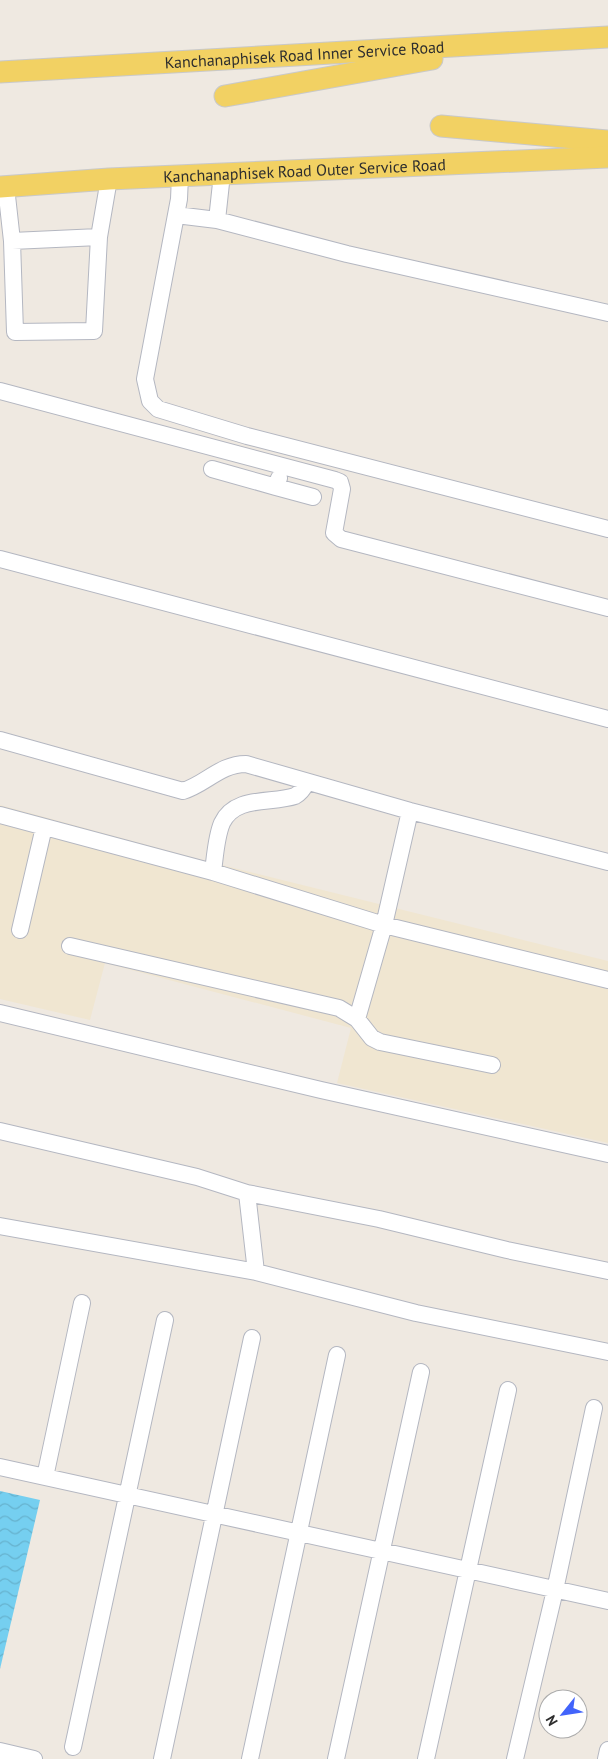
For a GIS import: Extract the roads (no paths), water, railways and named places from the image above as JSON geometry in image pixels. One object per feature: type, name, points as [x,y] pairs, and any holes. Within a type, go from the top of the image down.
[{"type":"main road","name":"Kanchanaphisek Road Inner Service Road","points":[[0,72],[608,37]]},
{"type":"main road","points":[[225,96],[524,42]]},
{"type":"main road","points":[[441,126],[608,141]]},
{"type":"main road","name":"Kanchanaphisek Road Outer Service Road","points":[[3,187],[108,179],[608,157]]},
{"type":"street","points":[[217,220],[222,174]]},
{"type":"street","points":[[180,176],[176,215],[145,379],[150,401],[158,409],[247,436],[608,529]]},
{"type":"street","points":[[3,187],[12,241],[15,332],[94,330],[99,238],[108,179]]},
{"type":"street","points":[[176,215],[217,220],[347,254],[608,313]]},
{"type":"street","points":[[12,241],[99,238]]},
{"type":"street","points":[[0,391],[340,482],[342,489],[334,533],[341,539],[608,608]]},
{"type":"street","points":[[276,487],[282,466]]},
{"type":"street","points":[[212,469],[313,497]]},
{"type":"street","points":[[0,558],[608,719]]},
{"type":"street","points":[[0,740],[183,791],[199,784],[222,768],[238,764],[272,770],[307,782],[410,811],[608,862]]},
{"type":"street","points":[[213,872],[222,823],[229,814],[256,801],[295,796],[302,791],[307,782]]},
{"type":"street","points":[[357,1019],[384,924],[410,811]]},
{"type":"street","points":[[0,816],[213,872],[384,924],[608,980]]},
{"type":"street","points":[[20,930],[44,827]]},
{"type":"street","points":[[70,946],[339,1008],[357,1019],[372,1038],[380,1042],[492,1065]]},
{"type":"street","points":[[0,1013],[331,1092],[608,1154]]},
{"type":"street","points":[[0,1131],[197,1177],[247,1193],[379,1219],[507,1250],[608,1271]]},
{"type":"street","points":[[247,1193],[256,1272]]},
{"type":"street","points":[[0,1226],[256,1272],[416,1313],[608,1352]]},
{"type":"street","points":[[45,1477],[82,1303]]},
{"type":"street","points":[[73,1748],[165,1320]]},
{"type":"street","points":[[162,1759],[252,1338]]},
{"type":"street","points":[[250,1759],[336,1355]]},
{"type":"street","points":[[336,1759],[421,1372]]},
{"type":"street","points":[[426,1759],[508,1390]]},
{"type":"street","points":[[515,1759],[555,1590],[594,1408]]},
{"type":"street","points":[[0,1467],[608,1602]]},
{"type":"street","points":[[606,1759],[608,1750]]},
{"type":"street","points":[[0,1751],[34,1759]]},
{"type":"water","points":[[0,1491],[40,1500],[0,1669]]}]
